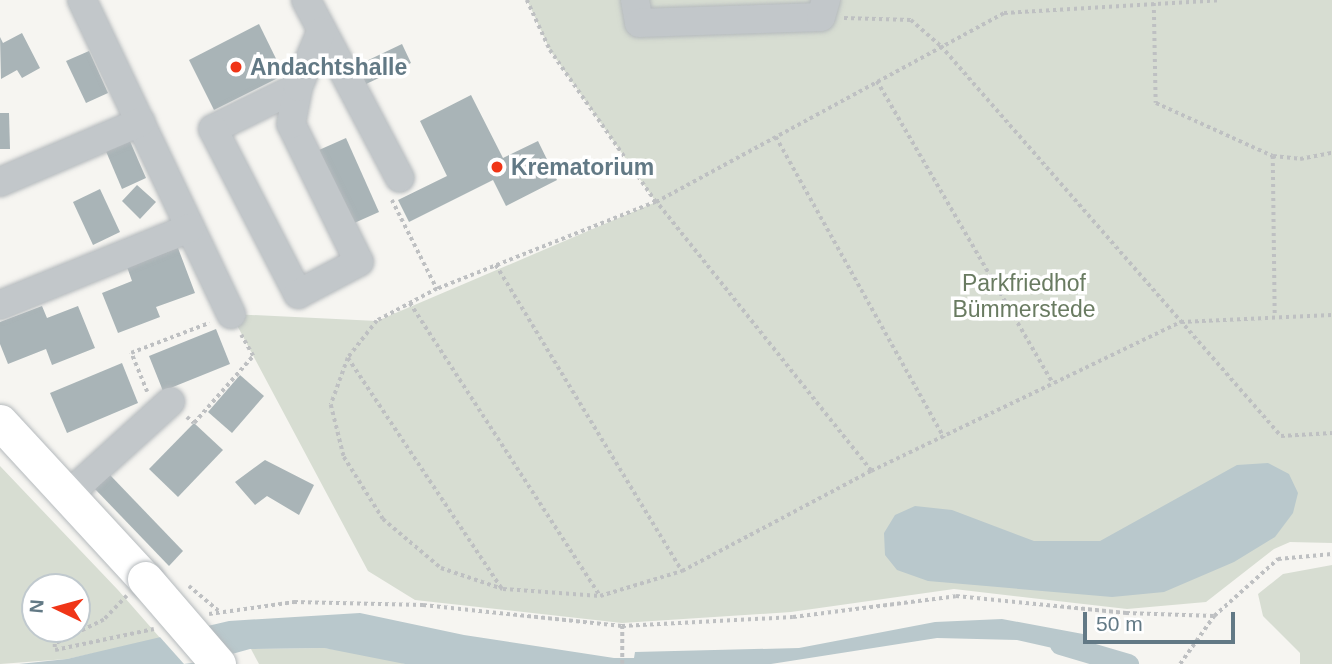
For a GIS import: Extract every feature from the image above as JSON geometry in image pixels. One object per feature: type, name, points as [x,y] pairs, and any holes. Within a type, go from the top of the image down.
[{"type":"main road","points":[[0,422],[69,494],[137,587],[182,622],[218,664]]},
{"type":"street","points":[[82,0],[231,314]]},
{"type":"street","points":[[306,0],[400,178]]},
{"type":"street","points":[[635,0],[639,23],[824,9]]},
{"type":"street","points":[[298,87],[213,129],[298,294],[359,262],[291,124],[298,87],[321,32]]},
{"type":"street","points":[[0,181],[141,122]]},
{"type":"street","points":[[0,305],[190,228]]},
{"type":"street","points":[[69,494],[163,408]]},
{"type":"path","points":[[527,0],[550,50],[656,202],[871,471]]},
{"type":"path","points":[[1220,0],[1004,13],[656,202],[437,289],[410,303],[377,321],[348,358],[331,405],[344,457],[383,519],[441,568],[503,589],[600,596],[682,571],[871,471],[1181,322],[1332,315]]},
{"type":"path","points":[[1154,3],[1156,103],[1273,156],[1300,159],[1332,153]]},
{"type":"path","points":[[824,9],[911,20],[941,46],[1281,436],[1332,433]]},
{"type":"path","points":[[877,81],[1053,384]]},
{"type":"path","points":[[776,137],[944,438]]},
{"type":"path","points":[[1273,156],[1275,317]]},
{"type":"path","points":[[400,178],[388,193],[437,289]]},
{"type":"path","points":[[496,265],[682,571]]},
{"type":"path","points":[[410,303],[600,596]]},
{"type":"path","points":[[231,314],[253,356],[194,423],[163,408],[131,353],[231,314]]},
{"type":"path","points":[[348,358],[503,589]]},
{"type":"path","points":[[1180,664],[1214,616],[1278,559],[1332,554]]},
{"type":"path","points":[[182,580],[219,611]]},
{"type":"path","points":[[137,587],[104,620],[55,644],[55,650],[182,622],[219,611],[294,602],[423,605],[622,626],[793,617],[956,596],[1126,613],[1214,616]]},
{"type":"path","points":[[622,626],[622,664]]},
{"type":"green space","name":"Parkfriedhof Bümmerstede","points":[[527,0],[1332,0],[1332,543],[1290,542],[1274,549],[1206,602],[1127,609],[954,589],[791,612],[622,623],[415,600],[368,571],[231,314],[377,321],[656,202],[550,50]]},
{"type":"green space","points":[[0,466],[161,639],[67,659],[0,664]]},
{"type":"green space","points":[[1332,565],[1332,664],[1300,664],[1300,653],[1263,616],[1258,594],[1283,574]]},
{"type":"green space","points":[[324,648],[386,657],[405,664],[259,664],[251,649]]},
{"type":"shaded area","points":[[1268,463],[1289,474],[1298,493],[1293,513],[1275,537],[1234,562],[1164,592],[1112,597],[928,581],[897,570],[885,555],[884,533],[895,515],[915,506],[952,510],[1034,541],[1100,541],[1237,465]]},
{"type":"shaded area","points":[[360,613],[464,635],[614,658],[634,658],[635,652],[799,648],[935,622],[1002,619],[1083,634],[1088,656],[1017,640],[937,638],[771,664],[405,664],[324,648],[250,649],[196,664],[19,664],[67,659],[229,621]]},
{"type":"pier","points":[[205,623],[236,657],[184,664],[159,636]]},
{"type":"building","name":"Andachtshalle","points":[[259,24],[284,75],[214,110],[189,60]]},
{"type":"building","points":[[22,33],[40,68],[22,78],[17,70],[1,79],[0,37],[3,43]]},
{"type":"building","points":[[402,44],[411,63],[366,84],[358,65]]},
{"type":"building","points":[[89,51],[108,93],[86,103],[66,61]]},
{"type":"building","name":"Krematorium","points":[[471,95],[503,158],[538,141],[557,180],[506,206],[493,180],[409,222],[398,200],[447,176],[420,121]]},
{"type":"building","points":[[0,113],[9,113],[10,149],[0,149]]},
{"type":"building","points":[[346,138],[379,212],[352,224],[319,150]]},
{"type":"building","points":[[129,139],[146,178],[122,189],[105,149]]},
{"type":"building","points":[[137,185],[156,202],[140,219],[122,201]]},
{"type":"building","points":[[100,189],[120,232],[93,245],[73,202]]},
{"type":"building","points":[[178,248],[195,293],[156,307],[160,317],[118,333],[102,293],[132,281],[127,267]]},
{"type":"building","points":[[42,306],[47,318],[78,306],[95,348],[52,365],[46,349],[8,364],[0,344],[0,322]]},
{"type":"building","points":[[216,329],[230,364],[163,391],[149,356]]},
{"type":"building","points":[[122,363],[138,403],[67,433],[50,393]]},
{"type":"building","points":[[240,375],[264,396],[232,433],[208,412]]},
{"type":"building","points":[[194,423],[223,450],[178,497],[149,469]]},
{"type":"building","points":[[265,460],[314,485],[299,515],[267,496],[255,505],[235,482]]},
{"type":"building","points":[[110,475],[183,551],[169,566],[95,489]]},
{"type":"waterway","points":[[1060,644],[1128,664]]},
{"type":"place","name":"Andachtshalle","points":[[236,67]]},
{"type":"place","name":"Krematorium","points":[[497,167]]}]
